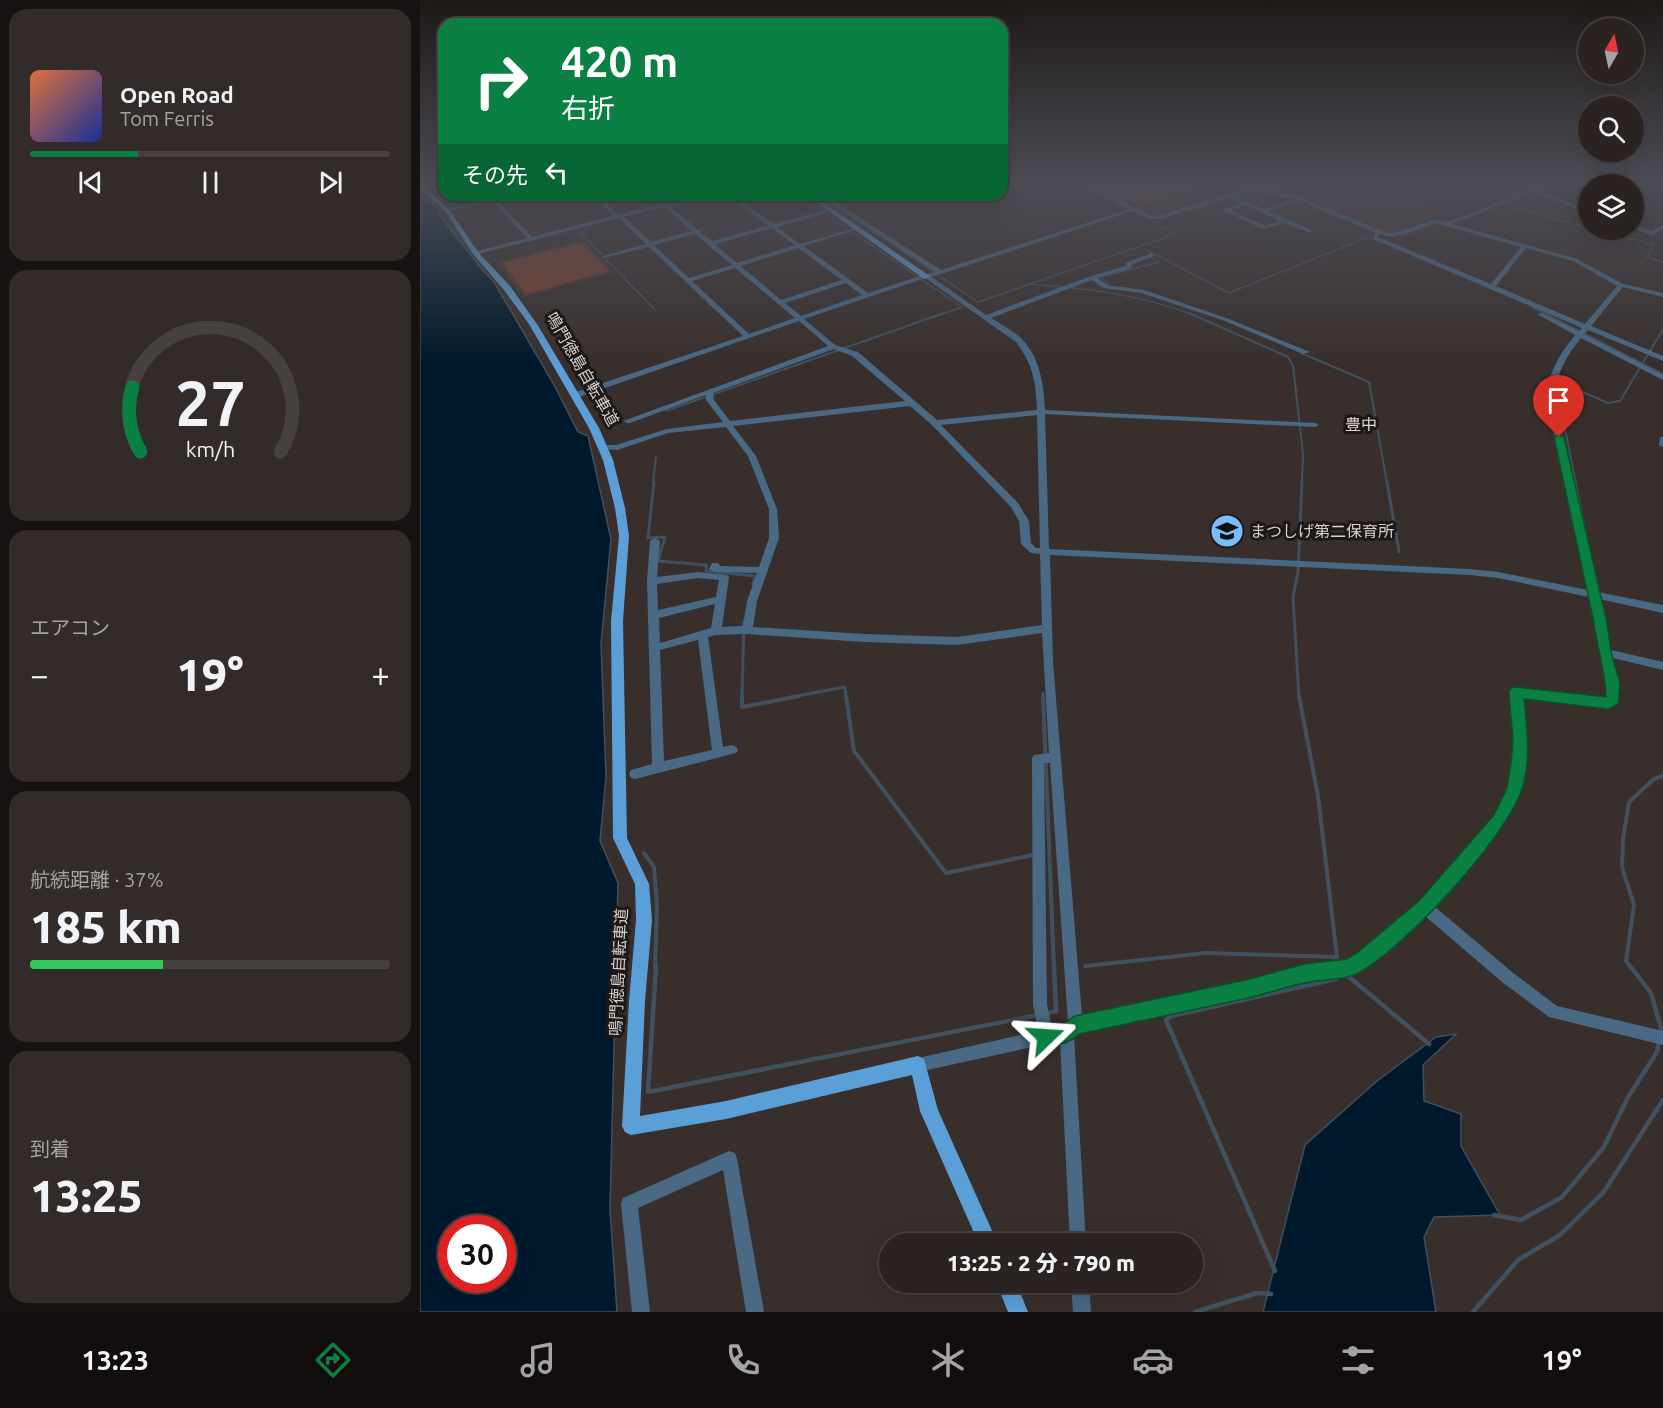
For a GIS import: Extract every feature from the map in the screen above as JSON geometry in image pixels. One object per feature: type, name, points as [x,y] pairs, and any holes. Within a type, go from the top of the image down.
[{"type":"main road","name":"鳴門徳島自転車道","points":[[469,242],[507,288],[533,324],[576,394],[609,460],[624,536],[617,621],[620,838],[642,884],[644,920],[637,1001],[631,1126],[726,1110],[918,1065]]},
{"type":"main road","points":[[877,242],[926,276]]},
{"type":"main road","points":[[918,1065],[929,1111],[984,1233]]},
{"type":"main road","points":[[1010,1293],[1018,1312]]},
{"type":"street","points":[[476,253],[518,242]]},
{"type":"street","points":[[605,257],[658,242]]},
{"type":"street","points":[[795,242],[866,295]]},
{"type":"street","points":[[688,280],[812,242]]},
{"type":"street","points":[[891,242],[939,272]]},
{"type":"street","points":[[576,394],[866,295],[1032,242]]},
{"type":"street","points":[[1385,242],[1524,300],[1536,311],[1663,359]]},
{"type":"street","points":[[1511,242],[1584,263],[1621,285],[1663,295]]},
{"type":"street","points":[[713,243],[833,347]]},
{"type":"street","points":[[652,244],[747,336]]},
{"type":"street","points":[[1492,287],[1525,246]]},
{"type":"street","points":[[986,317],[1093,277],[1130,267],[1127,264],[1152,255]]},
{"type":"street","points":[[926,276],[1019,340],[1029,354],[1040,385],[1048,662],[1071,1029],[1078,1233]]},
{"type":"street","points":[[1093,277],[1105,287],[1142,291],[1227,320],[1306,352]]},
{"type":"street","points":[[781,302],[847,280]]},
{"type":"street","points":[[918,1065],[1046,1037],[1071,1029],[1305,974],[1349,968],[1364,960],[1425,907],[1500,820],[1515,788],[1521,740],[1516,692],[1608,703],[1613,700],[1613,684],[1604,652],[1550,396],[1550,382],[1553,370],[1621,285]]},
{"type":"street","points":[[1585,331],[1663,378]]},
{"type":"street","points":[[627,421],[656,415],[833,347],[840,348],[855,354],[935,423],[1015,505],[1024,521],[1026,544],[1035,551],[1428,568],[1498,575],[1663,609]]},
{"type":"street","points":[[709,393],[710,400],[752,456],[773,509],[774,538],[752,601],[747,630]]},
{"type":"street","points":[[603,447],[617,448],[667,431],[912,403]]},
{"type":"street","points":[[935,423],[1042,412],[1315,425]]},
{"type":"street","points":[[1663,439],[1663,445]]},
{"type":"street","points":[[655,541],[652,581],[658,767]]},
{"type":"street","points":[[715,565],[714,569],[762,570]]},
{"type":"street","points":[[652,581],[698,575],[724,577],[716,631]]},
{"type":"street","points":[[654,615],[721,599]]},
{"type":"street","points":[[655,648],[716,631],[747,630],[864,638],[957,641],[1048,628]]},
{"type":"street","points":[[703,635],[718,753]]},
{"type":"street","points":[[1604,652],[1663,666]]},
{"type":"street","points":[[635,774],[732,750]]},
{"type":"street","points":[[1046,1037],[1040,1004],[1038,758],[1055,758]]},
{"type":"street","points":[[1425,907],[1507,977],[1554,1012],[1663,1038]]},
{"type":"street","points":[[641,1312],[629,1203],[729,1159],[755,1312]]},
{"type":"street","points":[[1081,1293],[1082,1312]]},
{"type":"shaded area","points":[[570,242],[585,242],[614,272],[524,297],[496,263]]},
{"type":"shaded area","points":[[582,244],[609,271],[526,294],[502,263]]},
{"type":"water","points":[[420,242],[461,242],[494,282],[553,383],[578,432],[588,436],[611,539],[601,644],[606,777],[600,841],[618,883],[610,1210],[617,1312],[420,1312]]},
{"type":"water","points":[[1456,1034],[1423,1065],[1424,1101],[1461,1114],[1461,1146],[1500,1215],[1434,1217],[1424,1237],[1436,1312],[1263,1312],[1305,1145],[1377,1081],[1436,1037]]},
{"type":"waterway","points":[[590,242],[655,310]]},
{"type":"waterway","points":[[867,242],[962,307],[940,315]]},
{"type":"waterway","points":[[889,242],[978,302],[1029,284]]},
{"type":"waterway","points":[[1029,284],[1151,242]]},
{"type":"waterway","points":[[1145,249],[1229,293],[1355,242]]},
{"type":"waterway","points":[[1647,242],[1654,244],[1647,257],[1663,262]]},
{"type":"waterway","points":[[1109,285],[1101,277],[1160,262]]},
{"type":"waterway","points":[[1029,284],[1111,293],[1152,302],[1193,315]]},
{"type":"waterway","points":[[1532,307],[1547,315]]},
{"type":"waterway","points":[[666,411],[944,313]]},
{"type":"waterway","points":[[1189,313],[1288,357],[1293,366],[1303,454],[1302,483]]},
{"type":"waterway","points":[[1544,313],[1642,363]]},
{"type":"waterway","points":[[1642,363],[1663,329]]},
{"type":"waterway","points":[[1301,353],[1369,382],[1387,483]]},
{"type":"waterway","points":[[1576,483],[1555,380],[1608,403],[1620,401],[1642,363]]},
{"type":"waterway","points":[[1642,363],[1663,374]]},
{"type":"waterway","points":[[653,483],[656,457]]},
{"type":"waterway","points":[[654,482],[648,538],[665,537],[658,561],[706,565],[706,571],[755,576],[753,584]]},
{"type":"waterway","points":[[1299,697],[1293,597],[1298,572],[1302,482]]},
{"type":"waterway","points":[[1387,482],[1399,552]]},
{"type":"waterway","points":[[1575,482],[1595,581]]},
{"type":"waterway","points":[[742,697],[744,620]]},
{"type":"waterway","points":[[791,697],[845,687],[846,697]]},
{"type":"waterway","points":[[742,697],[742,707],[799,696]]},
{"type":"waterway","points":[[846,696],[854,751],[946,873],[1033,855]]},
{"type":"waterway","points":[[1043,696],[1054,969]]},
{"type":"waterway","points":[[1085,966],[1206,953],[1337,957],[1318,796],[1299,696]]},
{"type":"waterway","points":[[1632,969],[1626,961],[1634,905],[1622,867],[1623,839],[1629,802],[1654,779],[1663,776]]},
{"type":"waterway","points":[[644,853],[654,867],[657,905],[655,969]]},
{"type":"waterway","points":[[656,967],[648,1092],[1038,1015]]},
{"type":"waterway","points":[[1047,1013],[1056,1011],[1054,967]]},
{"type":"waterway","points":[[1631,967],[1651,993],[1661,1029],[1660,1035]]},
{"type":"waterway","points":[[1348,976],[1429,1044]]},
{"type":"waterway","points":[[1275,1271],[1166,1020],[1171,1016],[1336,979]]},
{"type":"waterway","points":[[1494,1215],[1521,1220],[1562,1197],[1604,1147],[1627,1099],[1657,1052],[1659,1041]]},
{"type":"waterway","points":[[1473,1312],[1518,1260],[1560,1235],[1603,1193],[1663,1100]]},
{"type":"waterway","points":[[1195,1312],[1257,1293],[1271,1294]]},
{"type":"place","name":"まつしげ第二保育所","points":[[1227,531]]},
{"type":"district","name":"豊中","points":[[1361,424]]},
{"type":"route","points":[[1046,1037],[1067,1032],[1075,1026],[1168,1007],[1305,974],[1349,968],[1364,960],[1425,907],[1500,820],[1515,788],[1521,740],[1516,692],[1608,703],[1613,700],[1613,684],[1604,652],[1600,623],[1559,437]]}]
